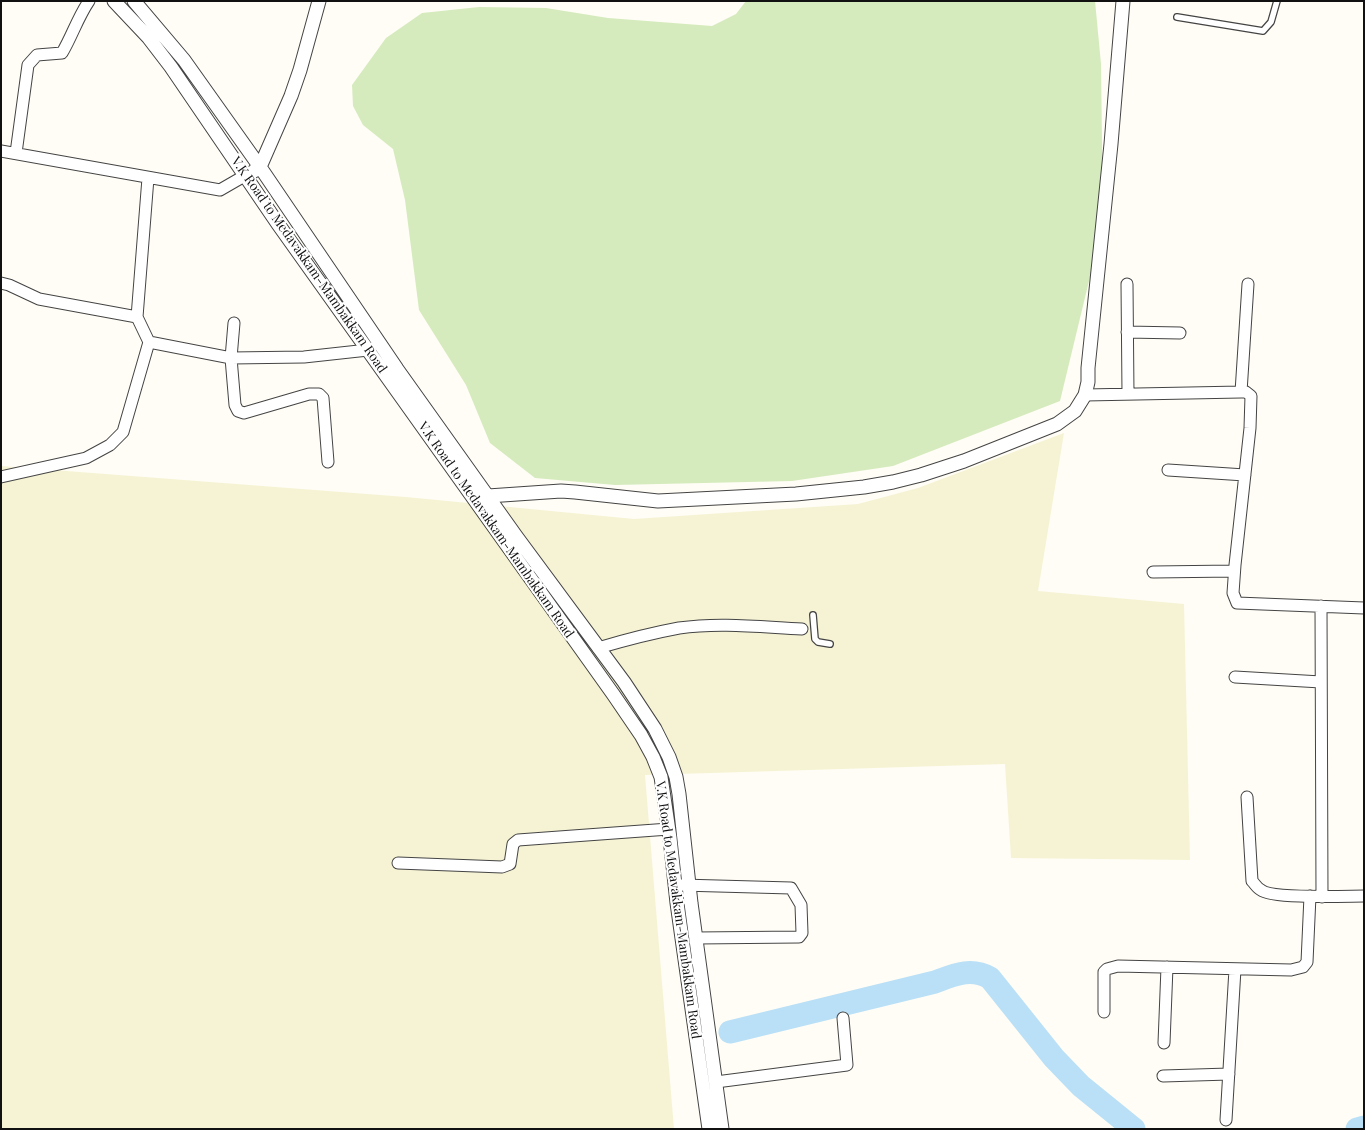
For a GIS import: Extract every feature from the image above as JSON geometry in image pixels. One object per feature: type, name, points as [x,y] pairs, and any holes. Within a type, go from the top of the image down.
[{"type":"street","points":[[16,153],[28,65],[37,56],[62,53],[82,11],[89,1]]},
{"type":"street","name":"V.K Road to Medavakkam-Mambakkam Road","points":[[114,1],[148,37],[171,67],[278,224],[641,735],[653,757],[661,777],[669,829],[709,1129]]},
{"type":"street","name":"V.K Road to Medavakkam-Mambakkam Road","points":[[134,1],[184,60],[260,167],[393,362],[488,496],[624,682],[655,729],[669,757],[676,777],[679,794],[689,885],[722,1129]]},
{"type":"street","points":[[1,151],[220,190],[260,167],[271,146],[294,90],[318,1]]},
{"type":"street","points":[[476,503],[488,496],[568,491],[610,495],[639,500],[665,501],[796,494],[886,484],[922,475],[964,461],[1057,424],[1074,411],[1085,395],[1088,382],[1088,368],[1111,144],[1123,1]]},
{"type":"street","points":[[1,476],[86,458],[110,445],[123,432],[149,342],[137,317],[148,178]]},
{"type":"street","points":[[1,282],[39,300],[137,317]]},
{"type":"street","points":[[1127,284],[1128,394]]},
{"type":"street","points":[[1241,392],[1248,284]]},
{"type":"street","points":[[234,323],[231,358],[235,405],[238,411],[244,413],[309,394],[319,394],[324,398],[328,462]]},
{"type":"street","points":[[1127,332],[1180,333]]},
{"type":"street","points":[[149,342],[231,358],[304,357],[368,350]]},
{"type":"street","points":[[1085,395],[1246,392],[1251,396],[1250,428],[1233,593],[1238,603],[1364,608]]},
{"type":"street","points":[[1168,470],[1244,475]]},
{"type":"street","points":[[1153,572],[1234,572]]},
{"type":"street","points":[[1321,606],[1322,897]]},
{"type":"street","points":[[598,648],[636,637],[680,628],[724,625],[802,629]]},
{"type":"street","points":[[1235,677],[1321,682]]},
{"type":"street","points":[[1247,796],[1252,881],[1261,891],[1272,894],[1322,897],[1364,896]]},
{"type":"street","points":[[398,863],[502,867],[510,864],[513,844],[518,840],[669,829]]},
{"type":"street","points":[[676,886],[689,885],[791,888],[800,905],[802,933],[799,937],[696,938]]},
{"type":"street","points":[[1104,1012],[1104,972],[1106,969],[1118,966],[1291,970],[1303,967],[1307,962],[1310,896]]},
{"type":"street","points":[[1164,1043],[1167,967]]},
{"type":"street","points":[[1226,1120],[1235,969]]},
{"type":"street","points":[[716,1082],[847,1065],[843,1018]]},
{"type":"street","points":[[1163,1076],[1229,1074]]},
{"type":"lane","points":[[1177,17],[1263,31],[1271,22],[1277,1]]},
{"type":"lane","points":[[813,615],[815,639],[818,642],[830,644]]},
{"type":"lane","points":[[802,629],[814,629]]},
{"type":"shaded area","points":[[1064,433],[1038,591],[1184,604],[1190,860],[1011,858],[1005,764],[645,775],[674,1129],[1,1129],[1,466],[406,497],[634,519],[858,504],[918,488]]},
{"type":"green space","points":[[746,1],[1095,1],[1101,64],[1103,223],[1060,401],[893,466],[792,481],[615,485],[535,478],[490,443],[466,385],[419,310],[405,200],[393,149],[363,125],[353,106],[352,85],[386,38],[422,13],[479,7],[546,8],[608,18],[712,26],[736,14]]},
{"type":"waterway","points":[[730,1032],[935,982],[962,973],[976,973],[990,978],[1054,1058],[1081,1086],[1134,1129]]},
{"type":"waterway","points":[[1357,1129],[1364,1127]]}]
